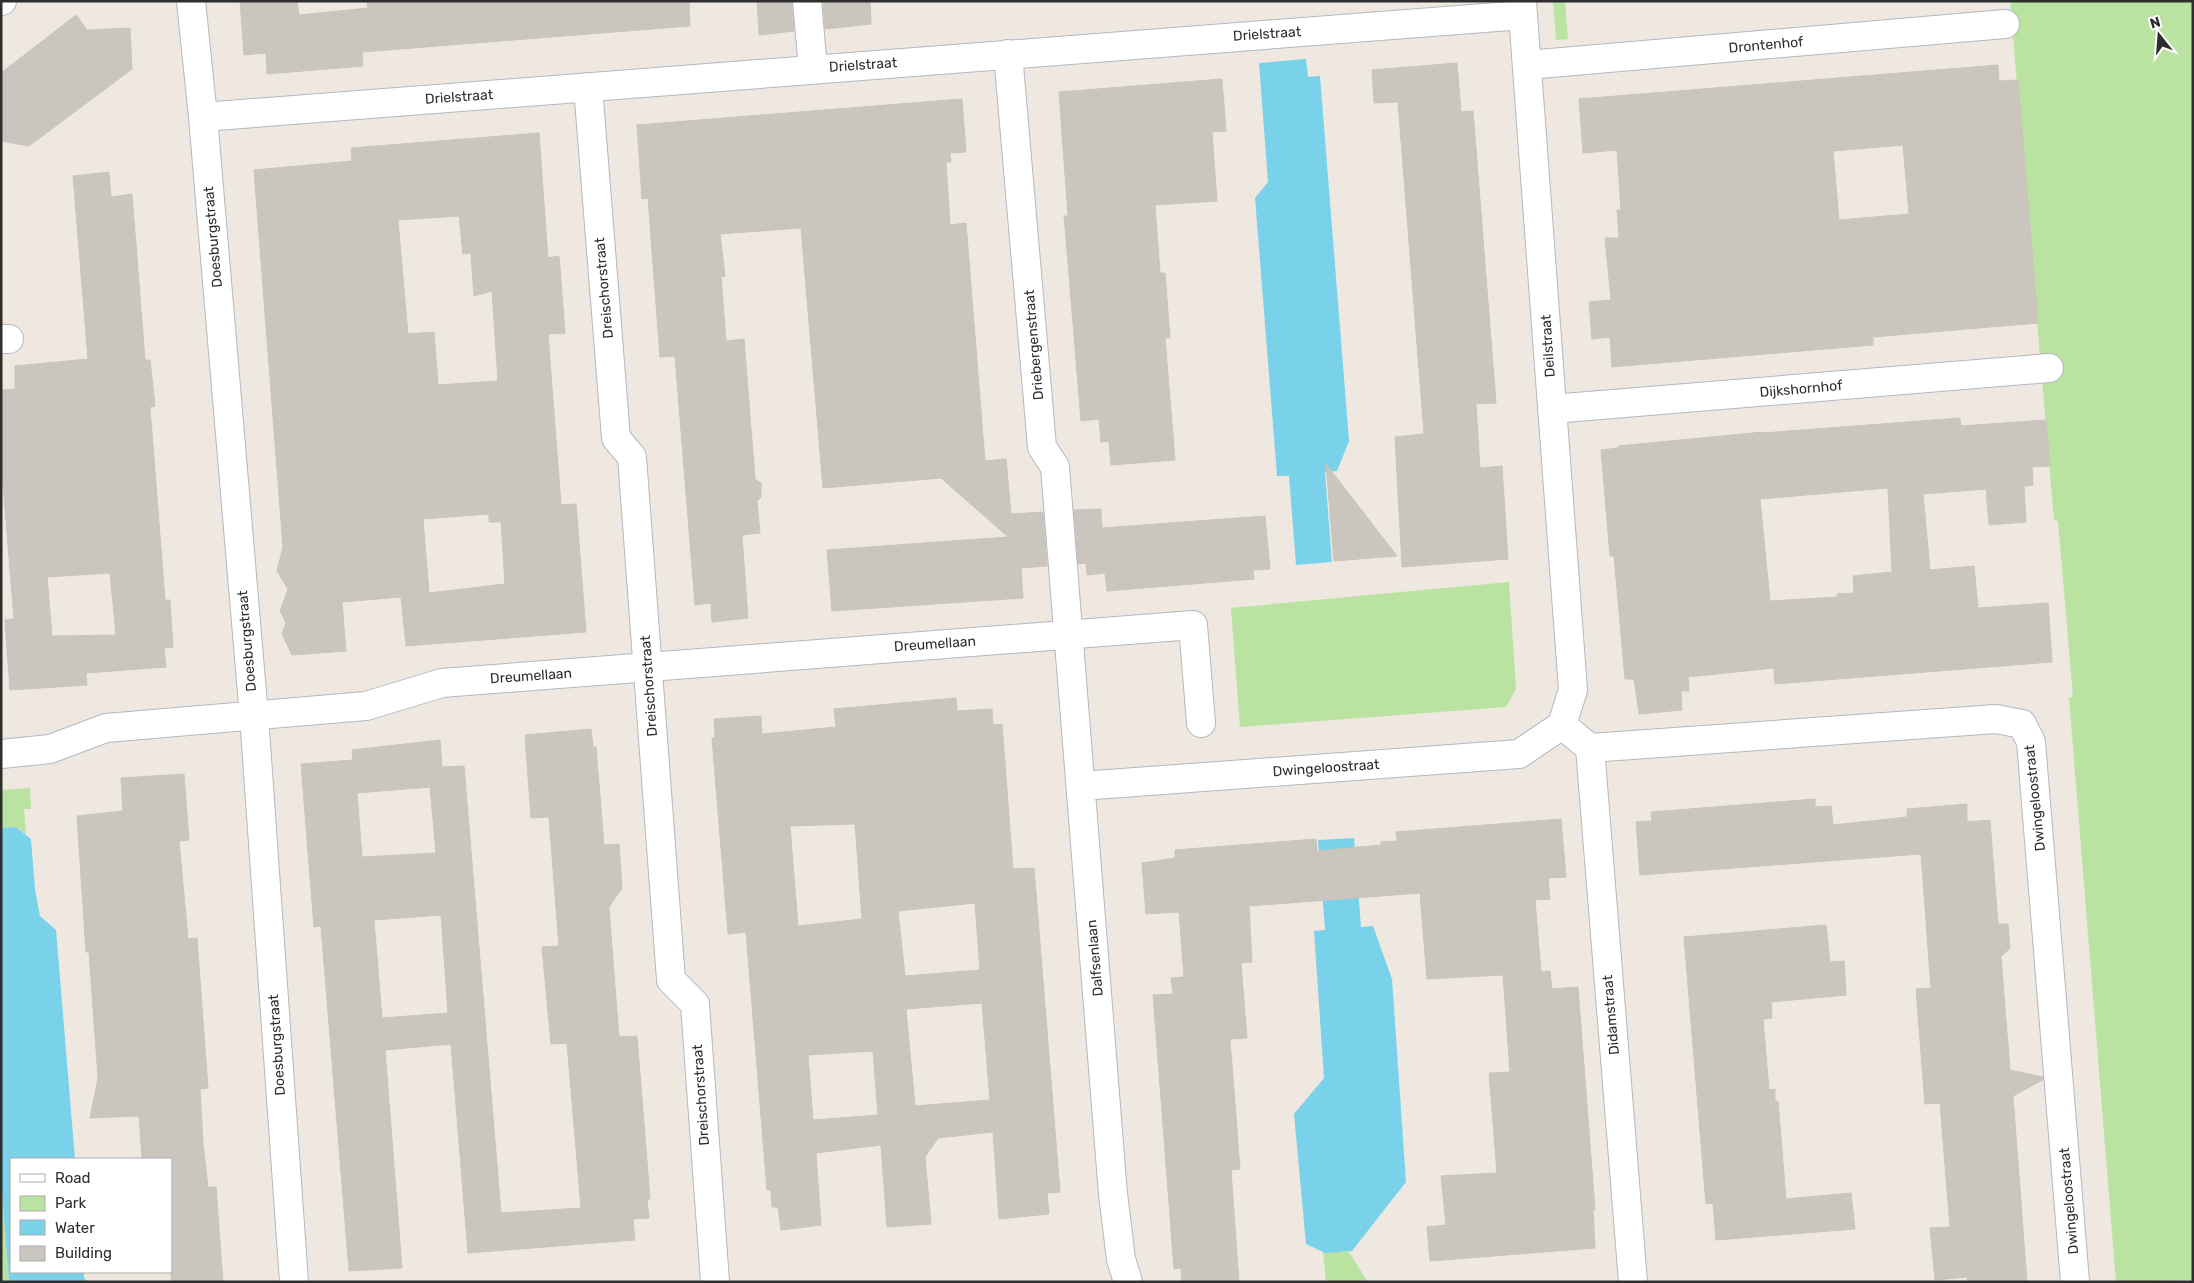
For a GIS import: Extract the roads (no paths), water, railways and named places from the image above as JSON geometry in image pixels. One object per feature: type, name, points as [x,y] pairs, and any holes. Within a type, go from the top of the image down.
[{"type":"street","name":"Doesburgstraat","points":[[191,1],[204,117],[254,716],[294,1282]]},
{"type":"street","points":[[807,1],[813,69]]},
{"type":"street","name":"Drielstraat","points":[[204,117],[1320,30],[1522,8]]},
{"type":"street","name":"Deilstraat","points":[[1522,8],[1574,690],[1562,725]]},
{"type":"street","name":"Drontenhof","points":[[1527,65],[2005,24]]},
{"type":"street","name":"Driebergenstraat","points":[[1008,54],[1042,448],[1055,468],[1068,634]]},
{"type":"street","name":"Dreischorstraat","points":[[588,87],[616,438],[632,456],[671,980],[694,1004],[715,1282]]},
{"type":"street","name":"Dijkshornhof","points":[[1552,410],[2049,368]]},
{"type":"street","name":"Dreumellaan","points":[[1,754],[50,750],[106,728],[366,706],[442,683],[1193,625],[1201,723]]},
{"type":"street","name":"Dalfsenlaan","points":[[1068,634],[1113,1194],[1121,1259],[1128,1282]]},
{"type":"street","name":"Dwingeloostraat","points":[[1590,748],[1996,719],[2022,724],[2031,742],[2076,1282]]},
{"type":"street","points":[[1562,725],[1590,748]]},
{"type":"street","name":"Dwingeloostraat","points":[[1081,786],[1519,754],[1562,725]]},
{"type":"street","name":"Didamstraat","points":[[1590,748],[1633,1282]]},
{"type":"water","points":[[1306,59],[1308,77],[1320,76],[1349,441],[1337,471],[1325,472],[1332,562],[1296,565],[1289,476],[1277,476],[1255,198],[1268,182],[1259,63]]},
{"type":"water","points":[[16,827],[31,839],[35,889],[40,916],[56,930],[75,1158],[10,1158],[10,1273],[84,1273],[84,1278],[88,1282],[9,1282],[1,1180],[1,828]]},
{"type":"water","points":[[1354,838],[1361,927],[1373,926],[1392,979],[1406,1182],[1352,1251],[1325,1253],[1306,1244],[1294,1114],[1324,1078],[1314,931],[1325,930],[1318,840]]}]
